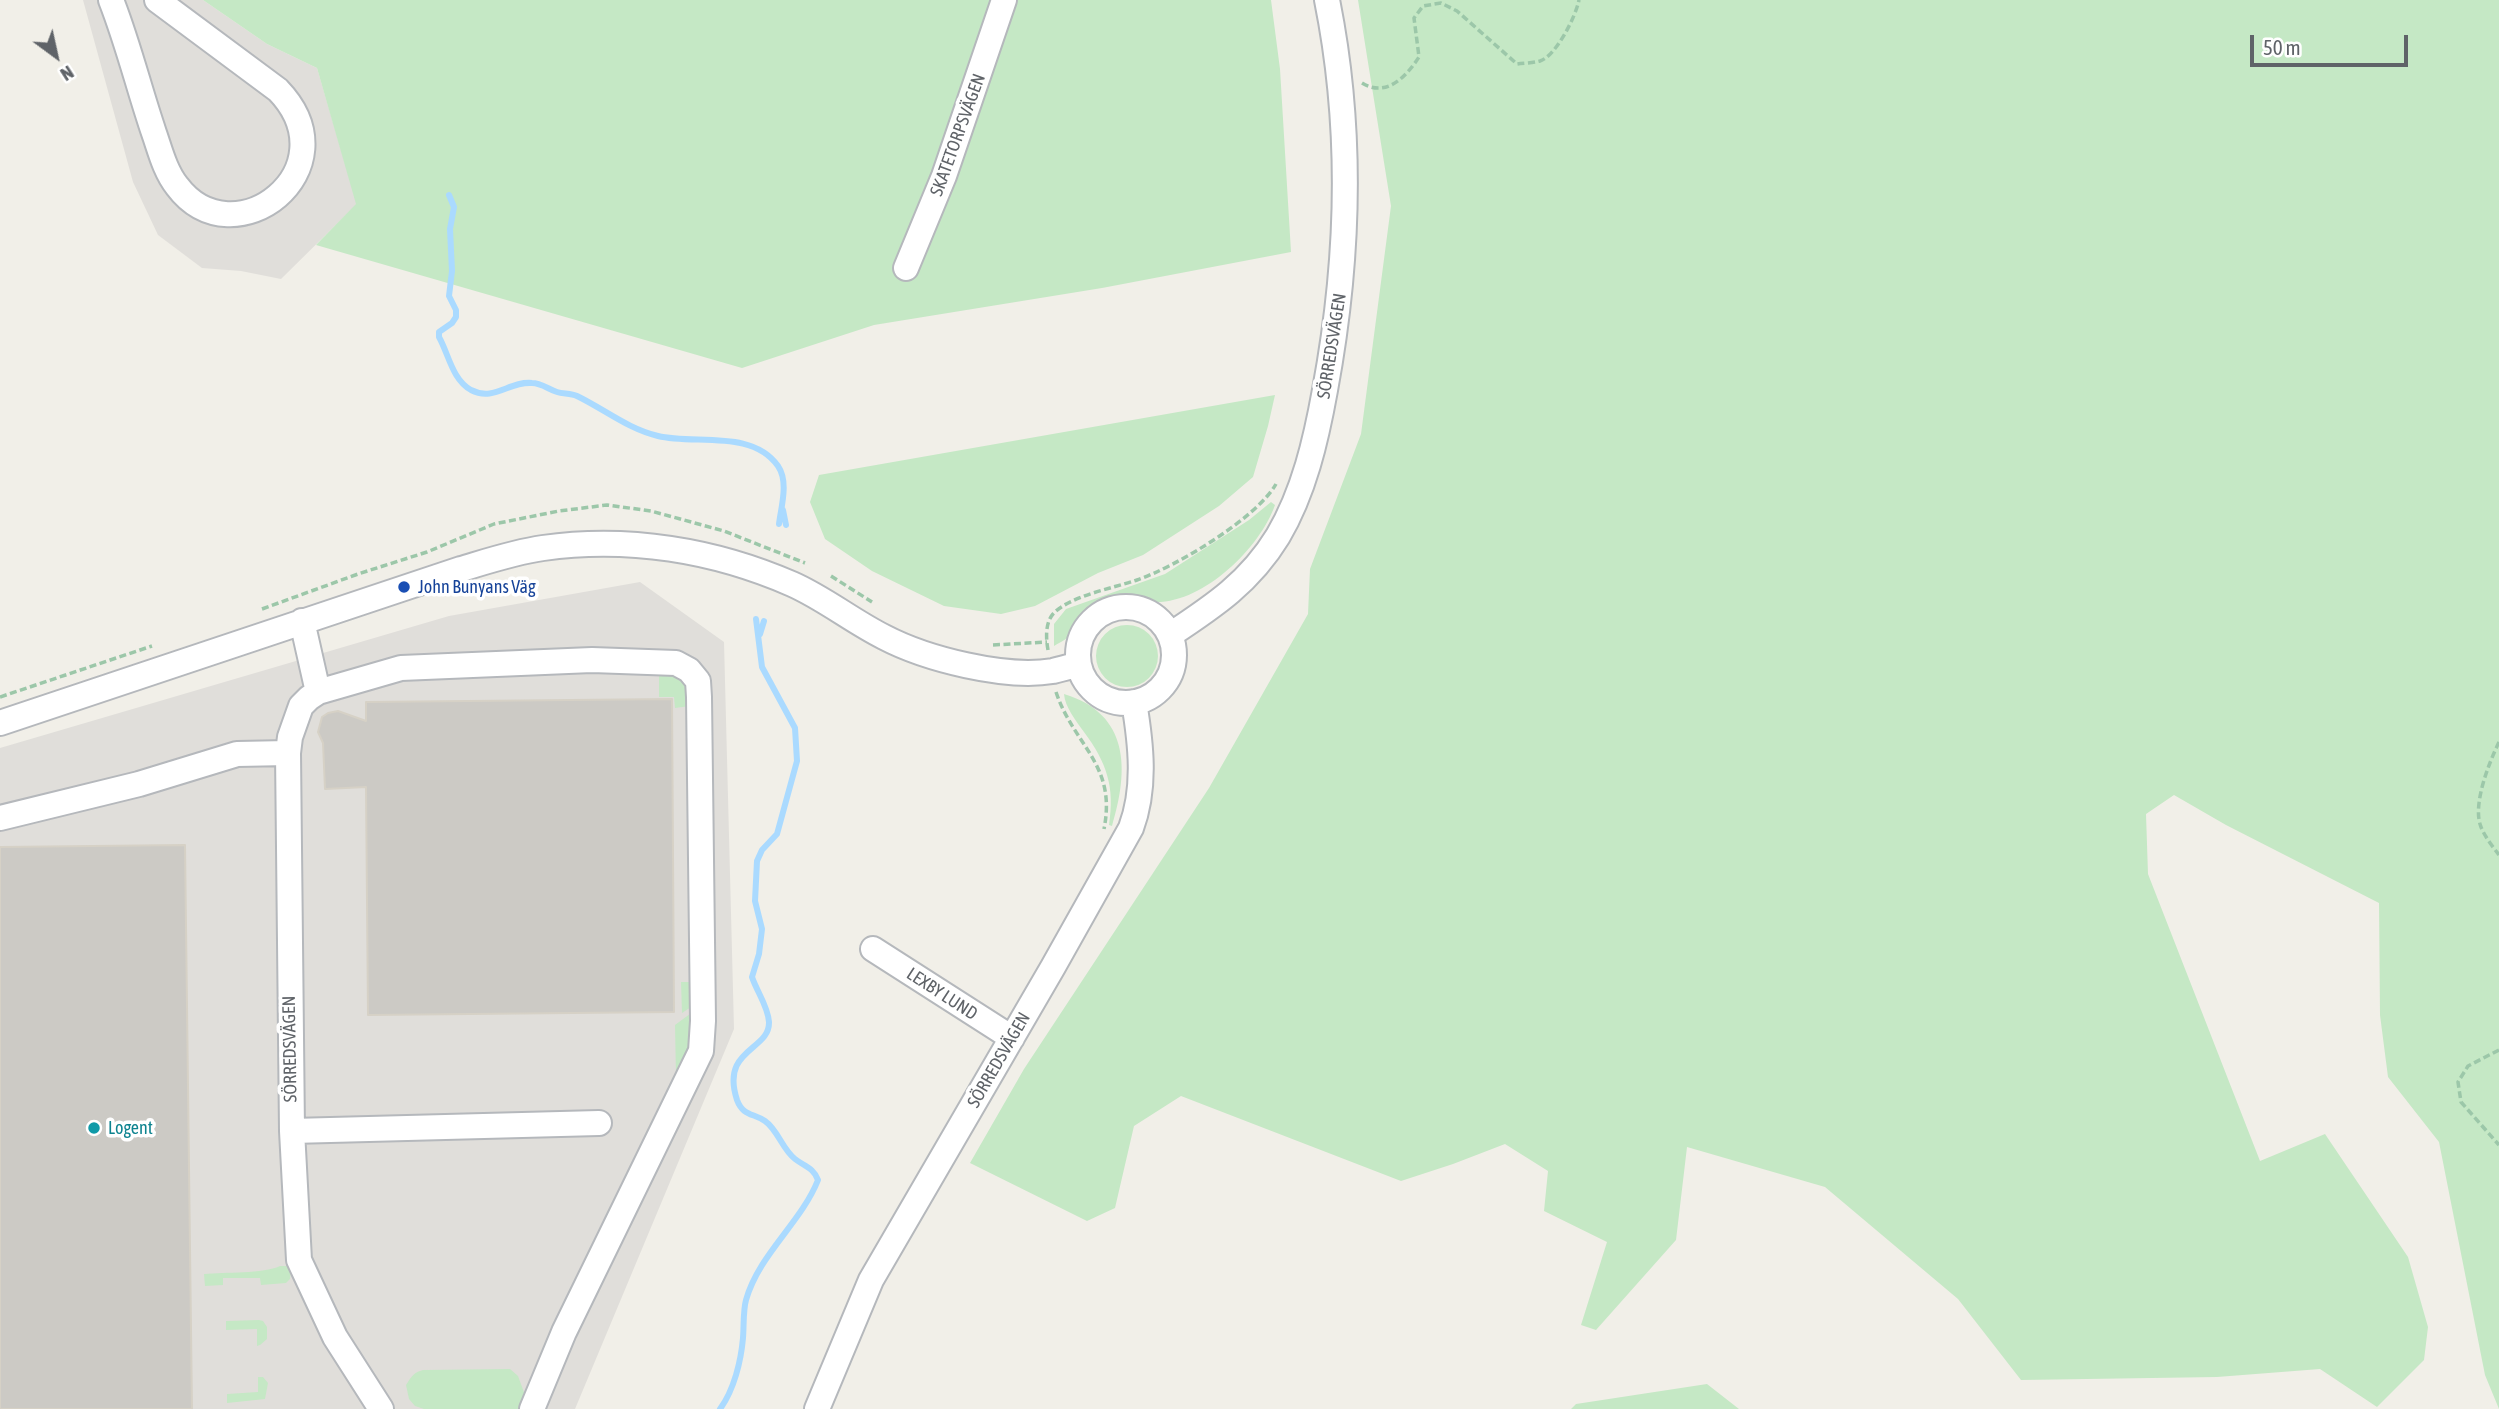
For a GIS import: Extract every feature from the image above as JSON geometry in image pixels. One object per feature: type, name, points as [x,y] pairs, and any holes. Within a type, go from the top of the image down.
[{"type":"street","points":[[111,0],[159,148],[174,184],[196,204],[218,212],[250,212],[270,203],[284,192],[298,166],[302,150],[301,131],[292,105],[278,90],[157,0]]},
{"type":"street","name":"SKATETORPSVÄGEN","points":[[906,268],[944,176],[1004,0]]},
{"type":"street","name":"SÖRREDSVÄGEN","points":[[1170,635],[1216,606],[1261,560],[1292,510],[1320,420],[1340,300],[1346,183],[1343,121],[1327,0]]},
{"type":"street","points":[[0,723],[507,555],[544,548],[623,543],[676,549],[720,558],[793,584],[883,637],[936,658],[999,670],[1051,671],[1079,665]]},
{"type":"street","points":[[1128,607],[1145,611],[1160,621],[1170,635],[1174,656],[1168,677],[1154,694],[1134,702],[1112,701],[1099,695],[1084,678],[1079,665],[1079,647],[1085,631],[1096,618],[1111,609],[1128,607]]},
{"type":"street","points":[[302,621],[317,685],[401,668],[592,660],[676,663],[689,670],[698,681],[704,1021],[701,1051],[564,1332],[532,1409]]},
{"type":"street","name":"SÖRREDSVÄGEN","points":[[317,685],[301,706],[289,737],[288,752],[292,1131],[299,1260],[335,1337],[381,1409]]},
{"type":"street","name":"SÖRREDSVÄGEN","points":[[817,1409],[871,1280],[1117,857],[1136,816],[1141,765],[1134,702]]},
{"type":"street","points":[[0,818],[139,784],[237,754],[288,752]]},
{"type":"street","name":"LEXBY LUND","points":[[873,949],[1012,1038]]},
{"type":"street","points":[[292,1131],[599,1123]]},
{"type":"path","points":[[1337,68],[1369,88],[1393,86],[1409,73],[1419,57],[1414,18],[1423,6],[1441,3],[1457,11],[1517,64],[1542,61],[1555,50],[1579,0]]},
{"type":"path","points":[[1102,835],[1106,802],[1101,772],[1063,709],[1051,671],[1047,642],[1049,619],[1055,612],[1078,599],[1140,579],[1189,554],[1241,519],[1272,491],[1277,482]]},
{"type":"path","points":[[253,613],[427,552],[494,524],[607,505],[651,511],[724,531],[806,564]]},
{"type":"path","points":[[827,575],[878,606]]},
{"type":"path","points":[[981,644],[1026,645],[1047,642]]},
{"type":"path","points":[[0,697],[162,643]]},
{"type":"path","points":[[2499,742],[2480,798],[2480,826],[2499,855]]},
{"type":"path","points":[[2499,1050],[2469,1066],[2458,1082],[2461,1102],[2499,1145]]},
{"type":"shaded area","points":[[83,0],[203,0],[267,44],[317,68],[357,204],[281,279],[241,271],[202,268],[158,235],[133,182]]},
{"type":"shaded area","points":[[640,582],[724,642],[734,1029],[575,1409],[0,1409],[0,748],[449,616]]},
{"type":"green space","points":[[203,0],[1271,0],[1280,69],[1291,252],[1102,288],[874,325],[742,368],[316,245],[356,204],[317,68],[267,44]]},
{"type":"green space","points":[[1358,0],[2499,0],[2499,1409],[2485,1375],[2439,1142],[2388,1077],[2380,1015],[2379,903],[2226,825],[2174,795],[2146,814],[2148,874],[2260,1161],[2325,1134],[2408,1257],[2428,1327],[2424,1360],[2377,1407],[2320,1369],[2217,1377],[2021,1380],[1958,1299],[1825,1187],[1687,1147],[1676,1240],[1596,1330],[1581,1325],[1607,1242],[1544,1211],[1548,1171],[1505,1144],[1401,1181],[1181,1096],[1134,1126],[1115,1208],[1087,1221],[970,1163],[1024,1069],[1209,788],[1308,614],[1310,569],[1361,434],[1391,206]]},
{"type":"green space","points":[[1275,395],[1253,477],[1219,506],[1143,555],[1098,573],[1035,606],[1001,614],[944,606],[872,571],[825,539],[810,502],[819,475]]},
{"type":"green space","points":[[1271,502],[1275,505],[1257,539],[1210,584],[1173,600],[1154,602],[1119,597],[1106,600],[1088,612],[1073,632],[1054,646],[1054,624],[1066,609],[1165,574],[1249,520]]},
{"type":"green space","points":[[1127,625],[1139,627],[1149,634],[1156,644],[1156,668],[1149,678],[1139,685],[1127,687],[1115,685],[1105,678],[1098,668],[1096,656],[1098,644],[1105,634],[1115,627]]},
{"type":"green space","points":[[659,674],[685,676],[690,706],[675,708],[674,697],[659,697]]},
{"type":"green space","points":[[1064,694],[1086,703],[1102,715],[1113,730],[1119,746],[1121,785],[1112,826],[1109,825],[1110,787],[1104,765],[1071,714]]},
{"type":"green space","points":[[681,982],[694,982],[694,1005],[682,1013]]},
{"type":"green space","points":[[694,1011],[695,1040],[676,1077],[675,1025]]},
{"type":"green space","points":[[280,1266],[291,1270],[290,1279],[286,1283],[261,1285],[260,1278],[223,1278],[223,1285],[205,1286],[204,1274],[254,1272]]},
{"type":"green space","points":[[259,1320],[267,1327],[267,1339],[257,1346],[257,1329],[226,1330],[226,1321]]},
{"type":"green space","points":[[510,1369],[518,1376],[525,1395],[518,1409],[424,1409],[415,1406],[409,1399],[406,1385],[413,1375],[423,1370]]},
{"type":"green space","points":[[258,1377],[263,1377],[268,1383],[265,1399],[227,1403],[227,1394],[258,1392]]},
{"type":"green space","points":[[1707,1384],[1739,1409],[1571,1409],[1576,1404]]},
{"type":"building","points":[[672,699],[674,1012],[368,1015],[366,787],[325,789],[323,743],[318,732],[322,717],[338,711],[366,721],[366,702]]},
{"type":"building","name":"Logent","points":[[185,845],[192,1409],[0,1409],[0,847]]},
{"type":"waterway","points":[[449,195],[454,207],[450,229],[452,271],[449,296],[456,310],[456,317],[439,332],[439,337],[459,380],[471,390],[487,394],[524,383],[535,383],[577,396],[647,433],[673,438],[722,440],[753,447],[767,454],[781,472],[783,495],[779,524]]},
{"type":"waterway","points":[[783,510],[786,525]]},
{"type":"waterway","points":[[720,1409],[739,1366],[745,1304],[752,1283],[811,1196],[818,1180],[811,1170],[791,1155],[765,1121],[742,1109],[737,1100],[734,1083],[735,1070],[740,1060],[762,1039],[769,1022],[767,1010],[752,977],[759,954],[762,929],[755,901],[757,861],[762,850],[777,834],[797,761],[795,728],[762,667],[756,619]]},
{"type":"waterway","points":[[760,634],[764,621]]},
{"type":"place","name":"John Bunyans Väg","points":[[404,587]]},
{"type":"place","name":"Logent","points":[[94,1128]]}]
